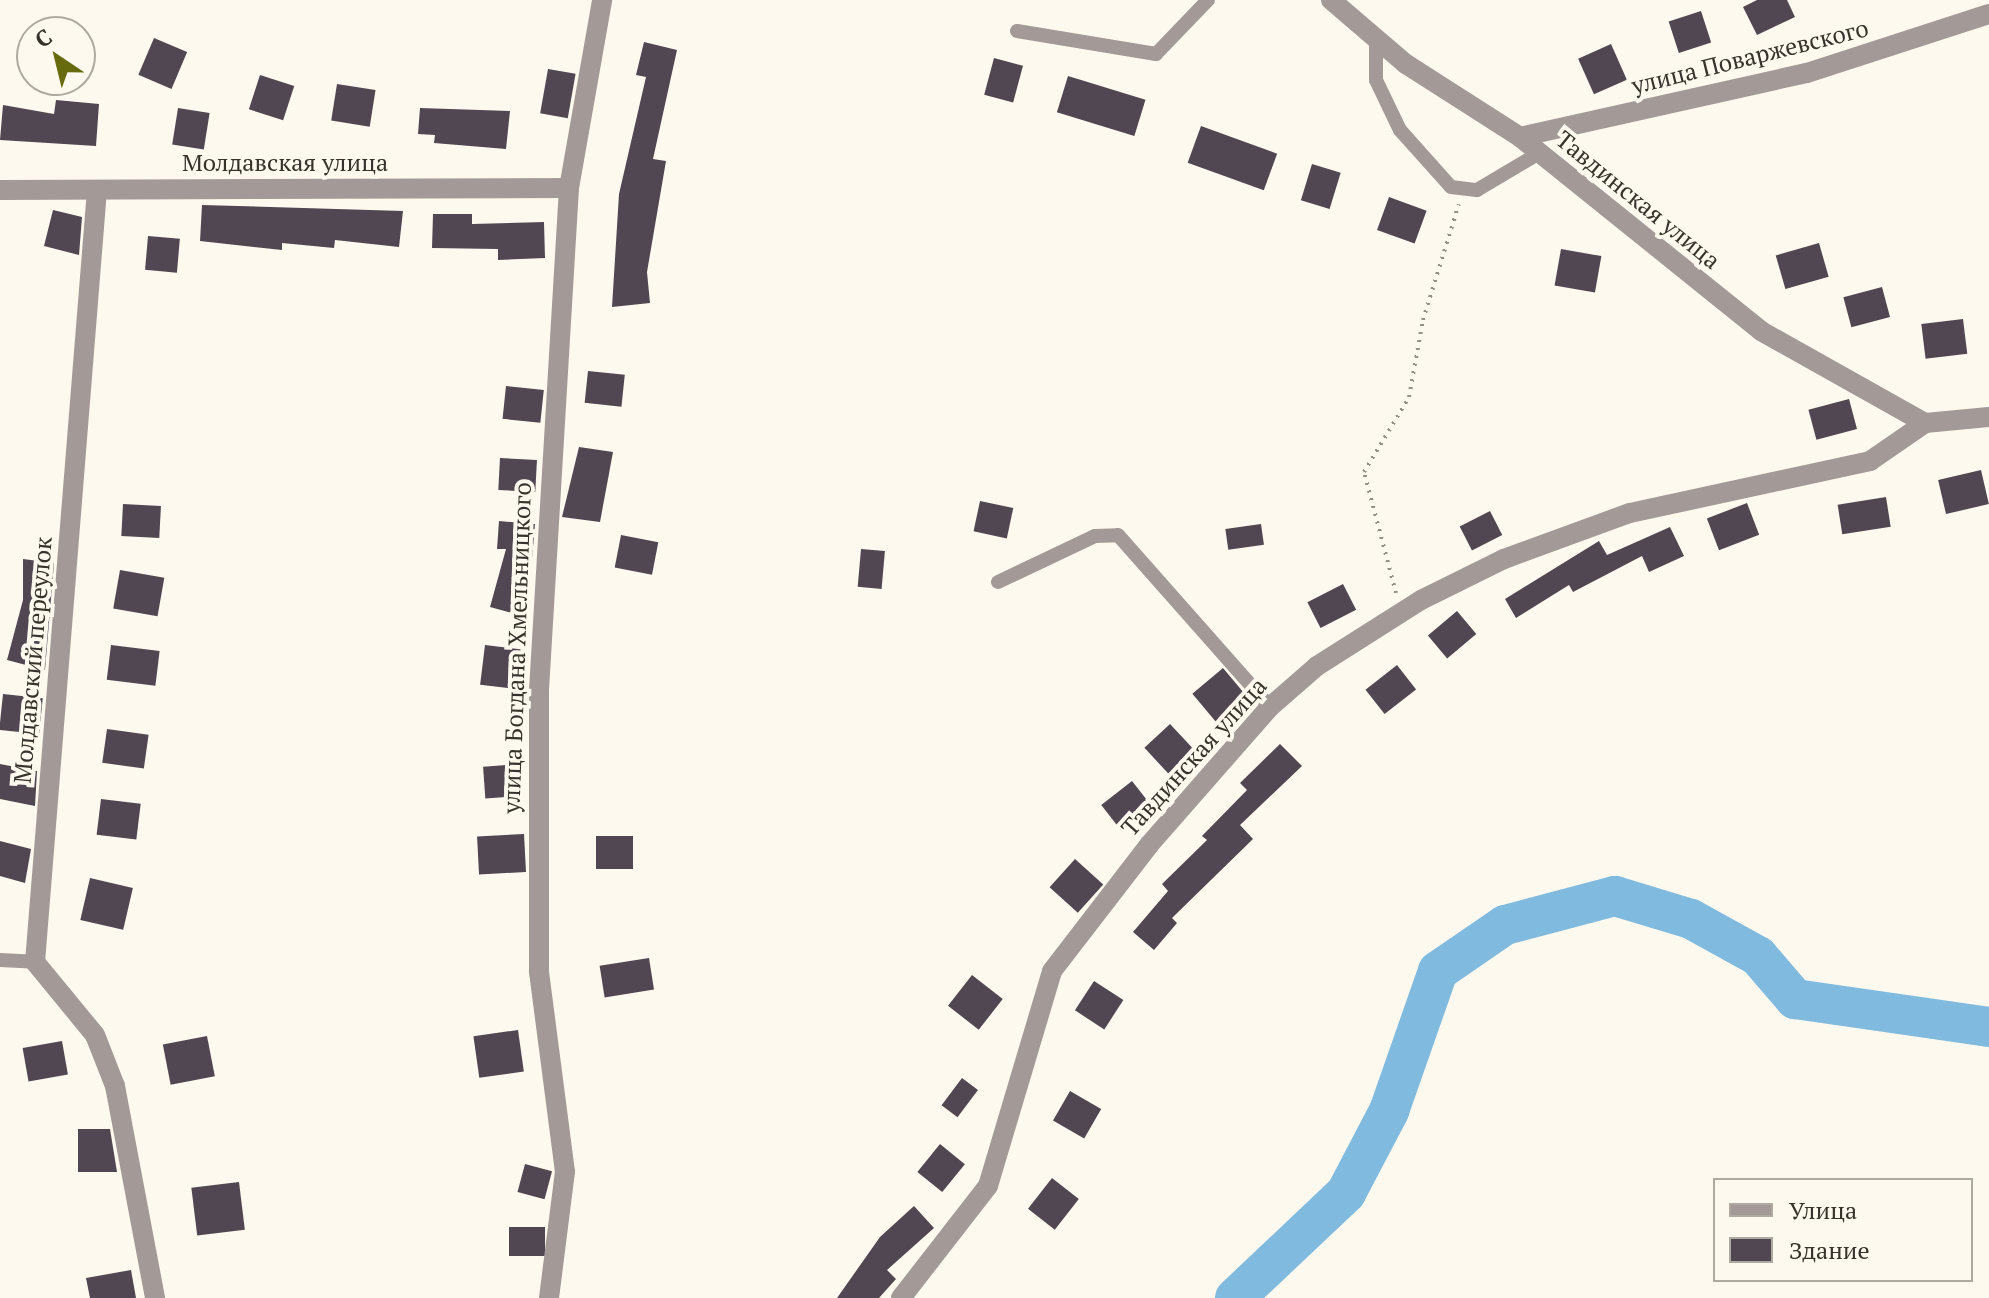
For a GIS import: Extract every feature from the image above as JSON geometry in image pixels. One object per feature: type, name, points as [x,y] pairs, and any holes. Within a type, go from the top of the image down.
[{"type":"street","name":"улица Богдана Хмельницкого","points":[[549,1298],[565,1172],[539,971],[535,796],[569,188],[602,0]]},
{"type":"street","name":"Тавдинская улица","points":[[901,1298],[988,1186],[1052,971],[1149,845],[1270,707],[1403,611],[1504,559],[1630,513],[1886,456],[1925,423],[1761,331],[1520,137],[1376,42],[1331,0]]},
{"type":"street","name":"улица Поваржевского","points":[[1520,137],[1807,73],[1989,14]]},
{"type":"street","name":"Молдавская улица","points":[[0,190],[569,188]]},
{"type":"street","name":"Молдавский переулок","points":[[35,962],[97,190]]},
{"type":"street","points":[[1925,423],[1989,417]]},
{"type":"street","points":[[35,962],[95,1035],[115,1086],[155,1298]]},
{"type":"lane","points":[[1017,31],[1156,54],[1208,0]]},
{"type":"lane","points":[[1376,42],[1376,80],[1400,130],[1462,193],[1539,153]]},
{"type":"lane","points":[[998,582],[1095,536],[1118,535],[1270,707]]},
{"type":"lane","points":[[0,960],[35,962]]},
{"type":"path","points":[[1403,611],[1382,557],[1364,472],[1409,397],[1423,320],[1462,193]]},
{"type":"building","points":[[1757,0],[1787,0],[1795,17],[1757,35],[1743,7]]},
{"type":"building","points":[[1701,11],[1711,42],[1679,53],[1669,22]]},
{"type":"building","points":[[154,38],[187,52],[172,89],[138,75]]},
{"type":"building","points":[[644,42],[677,50],[653,159],[666,161],[647,272],[650,303],[612,307],[619,194],[646,77],[636,75]]},
{"type":"building","points":[[1611,44],[1627,80],[1594,94],[1578,59]]},
{"type":"building","points":[[994,58],[1023,66],[1013,102],[984,95]]},
{"type":"building","points":[[548,69],[576,74],[568,118],[540,113]]},
{"type":"building","points":[[260,75],[294,86],[283,120],[249,109]]},
{"type":"building","points":[[1068,76],[1145,100],[1134,136],[1057,112]]},
{"type":"building","points":[[337,84],[376,90],[370,127],[331,121]]},
{"type":"building","points":[[56,100],[99,104],[96,146],[0,140],[3,105],[54,114]]},
{"type":"building","points":[[178,108],[210,113],[204,150],[172,145]]},
{"type":"building","points":[[420,108],[510,111],[506,149],[434,143],[435,135],[418,134]]},
{"type":"building","points":[[1201,126],[1277,154],[1264,190],[1188,163]]},
{"type":"building","points":[[1312,164],[1341,173],[1330,209],[1301,200]]},
{"type":"building","points":[[1389,197],[1427,211],[1415,244],[1377,230]]},
{"type":"building","points":[[202,205],[403,211],[399,247],[335,240],[334,248],[282,243],[282,250],[200,241]]},
{"type":"building","points":[[53,210],[82,217],[79,255],[44,246]]},
{"type":"building","points":[[433,214],[472,214],[472,224],[544,222],[545,258],[498,260],[498,249],[432,248]]},
{"type":"building","points":[[148,236],[180,239],[177,273],[145,270]]},
{"type":"building","points":[[1819,243],[1829,277],[1785,289],[1776,255]]},
{"type":"building","points":[[1561,249],[1601,256],[1595,293],[1555,285]]},
{"type":"building","points":[[1882,287],[1890,317],[1851,327],[1843,297]]},
{"type":"building","points":[[1963,319],[1967,354],[1926,359],[1921,324]]},
{"type":"building","points":[[588,371],[625,375],[621,407],[585,403]]},
{"type":"building","points":[[506,386],[544,390],[540,423],[503,419]]},
{"type":"building","points":[[1849,399],[1857,429],[1816,440],[1808,410]]},
{"type":"building","points":[[579,447],[613,452],[600,522],[562,517]]},
{"type":"building","points":[[500,458],[537,460],[535,492],[498,490]]},
{"type":"building","points":[[1981,470],[1989,504],[1946,514],[1938,480]]},
{"type":"building","points":[[1886,497],[1891,527],[1842,534],[1838,505]]},
{"type":"building","points":[[980,501],[1013,508],[1007,538],[974,531]]},
{"type":"building","points":[[1747,503],[1759,535],[1719,550],[1707,518]]},
{"type":"building","points":[[123,504],[161,506],[159,538],[121,536]]},
{"type":"building","points":[[1490,511],[1502,535],[1472,550],[1460,526]]},
{"type":"building","points":[[499,521],[535,524],[527,617],[490,607],[506,549],[497,549]]},
{"type":"building","points":[[1261,524],[1264,545],[1228,550],[1225,529]]},
{"type":"building","points":[[1670,527],[1684,556],[1649,572],[1642,556],[1573,592],[1569,585],[1516,618],[1505,599],[1599,541],[1607,555]]},
{"type":"building","points":[[621,535],[658,542],[652,575],[615,567]]},
{"type":"building","points":[[861,549],[885,551],[882,589],[858,587]]},
{"type":"building","points":[[23,559],[54,563],[45,670],[7,660],[23,600]]},
{"type":"building","points":[[120,570],[164,578],[158,616],[113,608]]},
{"type":"building","points":[[1343,584],[1356,610],[1321,628],[1307,602]]},
{"type":"building","points":[[1457,611],[1476,634],[1447,658],[1428,635]]},
{"type":"building","points":[[111,645],[160,651],[155,686],[107,680]]},
{"type":"building","points":[[485,645],[526,650],[521,690],[480,685]]},
{"type":"building","points":[[1397,665],[1416,689],[1385,714],[1365,690]]},
{"type":"building","points":[[1223,668],[1252,702],[1221,728],[1192,694]]},
{"type":"building","points":[[3,694],[43,698],[39,734],[0,730]]},
{"type":"building","points":[[1170,724],[1194,750],[1168,773],[1144,748]]},
{"type":"building","points":[[107,729],[149,735],[144,769],[102,763]]},
{"type":"building","points":[[1280,744],[1302,766],[1240,825],[1253,839],[1172,918],[1177,923],[1154,950],[1133,932],[1168,891],[1162,884],[1207,840],[1202,836],[1247,790],[1240,783]]},
{"type":"building","points":[[0,764],[37,771],[35,806],[0,799]]},
{"type":"building","points":[[521,764],[523,796],[485,799],[483,767]]},
{"type":"building","points":[[1132,781],[1154,809],[1123,833],[1101,805]]},
{"type":"building","points":[[101,799],[141,804],[136,840],[97,835]]},
{"type":"building","points":[[524,834],[526,872],[479,874],[477,836]]},
{"type":"building","points":[[596,836],[633,836],[633,869],[596,869]]},
{"type":"building","points":[[0,841],[31,849],[25,883],[0,876]]},
{"type":"building","points":[[1075,859],[1103,884],[1078,913],[1050,887]]},
{"type":"building","points":[[90,878],[133,888],[123,930],[80,920]]},
{"type":"building","points":[[649,958],[654,990],[605,997],[600,966]]},
{"type":"building","points":[[972,975],[1003,999],[979,1030],[948,1006]]},
{"type":"building","points":[[1094,981],[1123,1000],[1104,1029],[1075,1010]]},
{"type":"building","points":[[518,1030],[524,1072],[479,1078],[473,1036]]},
{"type":"building","points":[[207,1036],[215,1076],[171,1085],[163,1045]]},
{"type":"building","points":[[62,1041],[68,1074],[29,1081],[23,1048]]},
{"type":"building","points":[[962,1078],[978,1090],[958,1117],[942,1105]]},
{"type":"building","points":[[1070,1091],[1101,1109],[1084,1138],[1053,1120]]},
{"type":"building","points":[[78,1129],[110,1129],[117,1172],[78,1172]]},
{"type":"building","points":[[940,1144],[965,1164],[942,1192],[917,1172]]},
{"type":"building","points":[[525,1164],[552,1171],[545,1199],[517,1192]]},
{"type":"building","points":[[1052,1178],[1079,1199],[1055,1230],[1028,1209]]},
{"type":"building","points":[[239,1182],[245,1230],[197,1235],[191,1188]]},
{"type":"building","points":[[914,1206],[934,1228],[887,1270],[896,1279],[879,1298],[837,1298],[880,1237]]},
{"type":"building","points":[[509,1227],[545,1227],[545,1256],[509,1256]]},
{"type":"building","points":[[131,1270],[136,1298],[90,1298],[86,1278]]},
{"type":"waterway","points":[[1235,1298],[1346,1193],[1389,1111],[1438,971],[1505,925],[1615,896],[1691,919],[1758,956],[1795,999],[1989,1027]]}]
